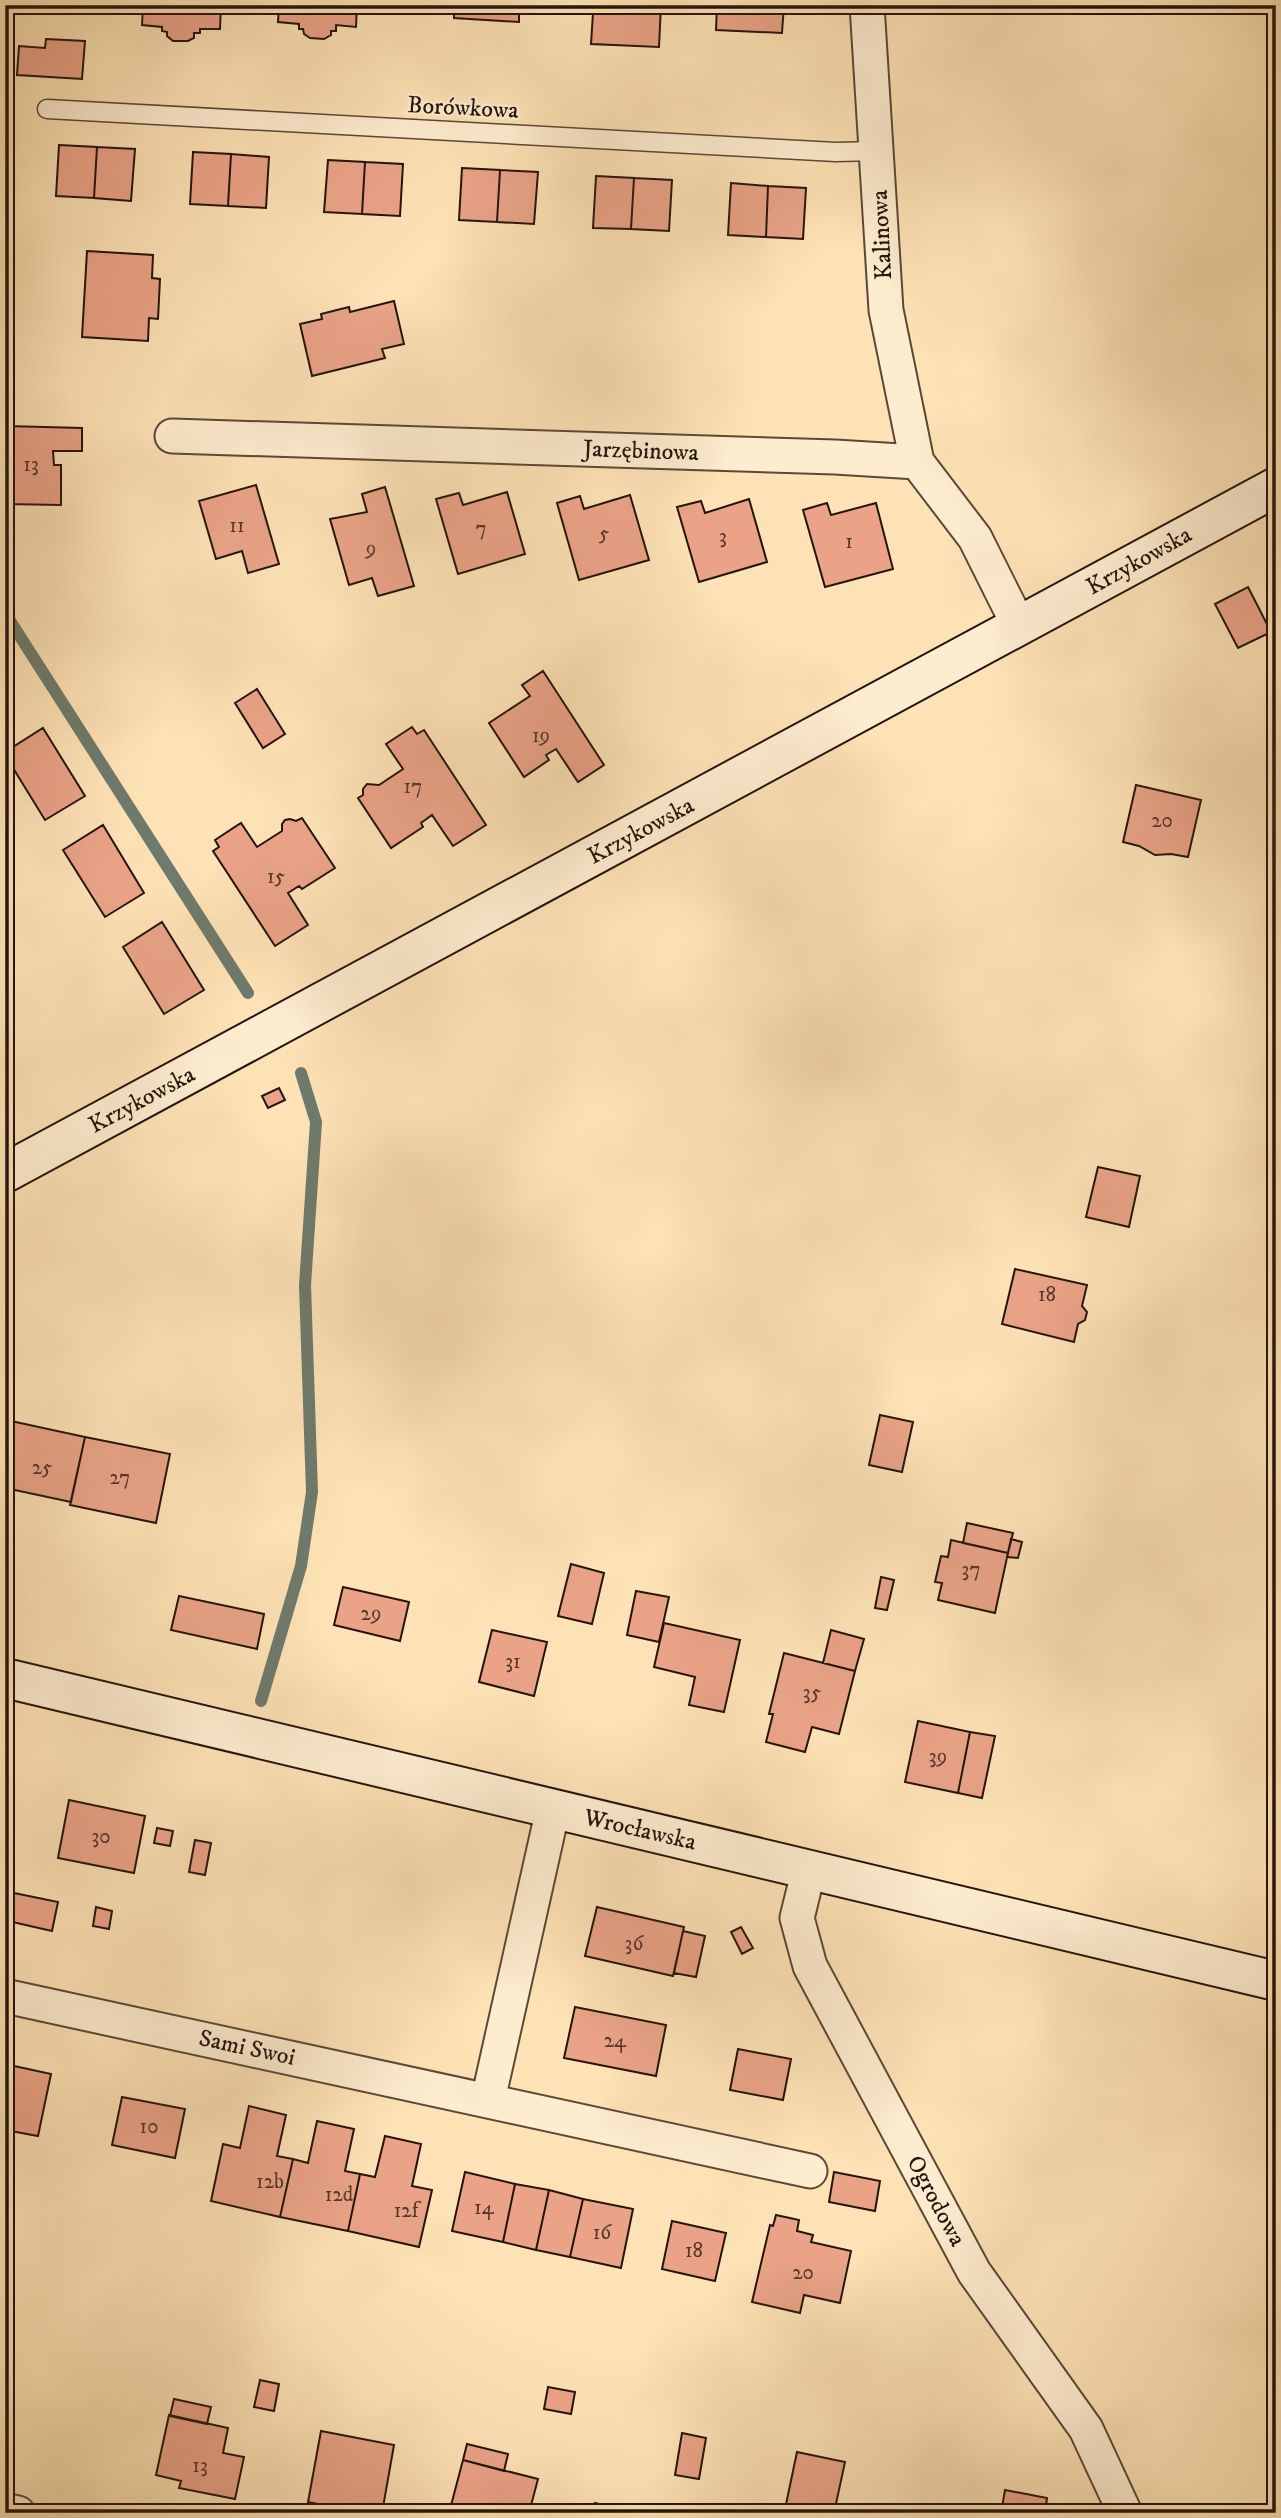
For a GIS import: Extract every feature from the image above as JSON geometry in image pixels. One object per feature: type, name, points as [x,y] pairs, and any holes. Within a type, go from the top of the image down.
[{"type":"street","name":"Kalinowa","points":[[867,5],[886,310],[917,462]]},
{"type":"street","name":"Jarzębinowa","points":[[172,436],[835,457],[917,462]]},
{"type":"street","points":[[917,462],[975,538],[1019,626]]},
{"type":"street","name":"Krzykowska","points":[[5,1173],[1276,487]]},
{"type":"street","name":"Wrocławska","points":[[5,1678],[1276,1981]]},
{"type":"street","points":[[488,2101],[554,1809]]},
{"type":"street","name":"Ogrodowa","points":[[809,1869],[797,1918],[810,1966],[974,2272],[1086,2429],[1125,2513]]},
{"type":"street","name":"Sami Swoi","points":[[5,1996],[810,2171]]},
{"type":"street","points":[[5,2510],[18,2513]]},
{"type":"lane","name":"Borówkowa","points":[[47,110],[836,152],[877,151]]},
{"type":"building","points":[[143,5],[221,5],[220,29],[200,29],[200,33],[194,33],[194,38],[188,41],[173,41],[167,36],[167,32],[162,31],[162,27],[142,25]]},
{"type":"building","points":[[279,5],[357,5],[356,27],[336,25],[336,31],[331,31],[331,35],[324,39],[310,38],[304,34],[303,29],[299,29],[299,24],[278,22]]},
{"type":"building","points":[[432,5],[519,5],[519,22],[454,18],[454,9],[432,8]]},
{"type":"building","points":[[574,5],[661,5],[659,47],[591,44],[593,13],[574,13]]},
{"type":"building","points":[[717,5],[784,5],[782,33],[716,30]]},
{"type":"building","points":[[46,39],[85,41],[82,79],[17,75],[19,46],[45,48]]},
{"type":"building","points":[[59,145],[97,147],[94,198],[56,196]]},
{"type":"building","points":[[97,147],[135,149],[131,201],[94,198]]},
{"type":"building","points":[[193,152],[231,154],[228,206],[190,204]]},
{"type":"building","points":[[231,154],[269,157],[266,208],[228,206]]},
{"type":"building","points":[[328,160],[365,162],[362,214],[324,212]]},
{"type":"building","points":[[365,162],[403,164],[400,216],[362,214]]},
{"type":"building","points":[[462,168],[500,170],[497,222],[459,220]]},
{"type":"building","points":[[500,170],[538,172],[534,224],[497,222]]},
{"type":"building","points":[[596,176],[634,178],[631,229],[593,228]]},
{"type":"building","points":[[634,178],[672,180],[669,231],[631,229]]},
{"type":"building","points":[[731,183],[768,186],[766,237],[728,235]]},
{"type":"building","points":[[768,186],[806,188],[803,239],[766,237]]},
{"type":"building","points":[[87,251],[153,255],[152,278],[160,279],[158,319],[149,318],[148,341],[82,337]]},
{"type":"building","points":[[394,301],[404,344],[382,349],[385,358],[312,376],[300,324],[322,319],[321,314],[349,307],[350,312]]},
{"type":"building","points":[[6,426],[82,428],[82,451],[53,451],[54,465],[61,465],[61,505],[5,504]]},
{"type":"building","points":[[256,485],[279,564],[248,573],[242,551],[216,559],[199,501]]},
{"type":"building","points":[[385,487],[414,586],[378,596],[372,578],[349,585],[330,519],[367,512],[362,494]]},
{"type":"building","points":[[507,492],[525,554],[458,574],[436,499],[459,493],[463,505]]},
{"type":"building","points":[[630,495],[649,560],[579,580],[557,503],[580,496],[584,509]]},
{"type":"building","points":[[749,499],[767,562],[699,582],[677,507],[701,501],[705,513]]},
{"type":"building","points":[[827,503],[831,515],[876,503],[893,569],[825,587],[803,510]]},
{"type":"building","points":[[1248,587],[1271,632],[1238,648],[1215,604]]},
{"type":"building","points":[[543,671],[604,765],[578,782],[556,749],[546,755],[549,760],[524,777],[489,723],[530,696],[522,685]]},
{"type":"building","points":[[257,689],[285,734],[263,748],[235,703]]},
{"type":"building","points":[[412,727],[417,734],[424,730],[486,825],[453,846],[432,815],[421,823],[423,827],[391,848],[358,798],[363,795],[367,784],[379,785],[403,769],[386,744]]},
{"type":"building","points":[[43,728],[85,796],[45,820],[5,755],[5,752]]},
{"type":"building","points":[[1136,785],[1201,800],[1188,857],[1155,855],[1139,846],[1123,842]]},
{"type":"building","points":[[302,818],[335,868],[302,889],[299,886],[288,893],[308,925],[275,946],[213,851],[219,847],[215,840],[241,823],[257,847],[282,831],[285,820],[296,821]]},
{"type":"building","points":[[103,825],[144,893],[105,917],[63,850]]},
{"type":"building","points":[[162,922],[204,990],[164,1014],[123,947]]},
{"type":"building","points":[[279,1088],[285,1100],[268,1108],[262,1096]]},
{"type":"building","points":[[1098,1167],[1140,1176],[1129,1227],[1086,1217]]},
{"type":"building","points":[[1015,1269],[1087,1285],[1082,1306],[1087,1312],[1085,1320],[1078,1324],[1074,1342],[1002,1324]]},
{"type":"building","points":[[880,1415],[913,1422],[902,1472],[869,1465]]},
{"type":"building","points":[[11,1421],[85,1437],[71,1502],[5,1488],[5,1447]]},
{"type":"building","points":[[85,1437],[170,1454],[156,1523],[70,1505]]},
{"type":"building","points":[[967,1523],[1013,1533],[1008,1553],[963,1543]]},
{"type":"building","points":[[1011,1539],[1022,1542],[1018,1558],[1007,1557]]},
{"type":"building","points":[[951,1540],[1008,1553],[995,1613],[938,1600],[942,1583],[935,1582],[941,1556],[948,1557]]},
{"type":"building","points":[[571,1564],[604,1573],[592,1624],[558,1616]]},
{"type":"building","points":[[881,1577],[894,1580],[887,1610],[875,1608]]},
{"type":"building","points":[[343,1587],[409,1602],[400,1641],[334,1625]]},
{"type":"building","points":[[636,1591],[669,1597],[659,1642],[627,1635]]},
{"type":"building","points":[[179,1596],[264,1614],[257,1649],[171,1630]]},
{"type":"building","points":[[664,1623],[740,1640],[724,1712],[689,1705],[695,1677],[654,1667]]},
{"type":"building","points":[[492,1630],[547,1642],[534,1696],[479,1682]]},
{"type":"building","points":[[831,1630],[864,1639],[855,1671],[823,1663]]},
{"type":"building","points":[[784,1653],[855,1671],[839,1734],[812,1727],[805,1752],[766,1742],[773,1714],[769,1714]]},
{"type":"building","points":[[918,1721],[970,1732],[958,1793],[905,1782]]},
{"type":"building","points":[[970,1732],[995,1736],[982,1798],[958,1793]]},
{"type":"building","points":[[69,1800],[145,1816],[134,1873],[58,1858]]},
{"type":"building","points":[[157,1828],[173,1831],[170,1846],[154,1843]]},
{"type":"building","points":[[195,1840],[211,1843],[205,1875],[189,1872]]},
{"type":"building","points":[[14,1893],[58,1902],[52,1931],[8,1921]]},
{"type":"building","points":[[96,1907],[112,1911],[109,1929],[93,1926]]},
{"type":"building","points":[[597,1907],[684,1927],[673,1976],[585,1956]]},
{"type":"building","points":[[741,1927],[753,1948],[742,1954],[731,1932]]},
{"type":"building","points":[[683,1931],[705,1936],[696,1977],[674,1973]]},
{"type":"building","points":[[575,2007],[666,2025],[656,2076],[564,2058]]},
{"type":"building","points":[[738,2049],[791,2059],[783,2100],[730,2090]]},
{"type":"building","points":[[5,2064],[51,2074],[38,2136],[5,2130]]},
{"type":"building","points":[[122,2097],[185,2109],[175,2158],[112,2145]]},
{"type":"building","points":[[249,2106],[286,2115],[277,2156],[293,2159],[280,2217],[211,2201],[223,2144],[240,2148]]},
{"type":"building","points":[[317,2121],[354,2129],[345,2171],[360,2174],[348,2231],[280,2217],[293,2159],[308,2163]]},
{"type":"building","points":[[385,2136],[421,2144],[412,2186],[432,2190],[419,2247],[348,2231],[360,2174],[375,2177]]},
{"type":"building","points":[[465,2172],[515,2184],[503,2242],[452,2231]]},
{"type":"building","points":[[834,2172],[880,2181],[875,2211],[829,2202]]},
{"type":"building","points":[[515,2184],[549,2190],[536,2250],[503,2242]]},
{"type":"building","points":[[549,2190],[583,2199],[570,2257],[536,2250]]},
{"type":"building","points":[[583,2199],[633,2209],[621,2268],[570,2257]]},
{"type":"building","points":[[776,2215],[799,2220],[797,2231],[813,2235],[811,2242],[851,2251],[840,2303],[804,2295],[800,2313],[752,2302],[770,2225],[773,2226]]},
{"type":"building","points":[[672,2221],[726,2233],[715,2281],[662,2269]]},
{"type":"building","points":[[260,2380],[279,2384],[274,2411],[254,2407]]},
{"type":"building","points":[[548,2387],[575,2392],[571,2414],[544,2409]]},
{"type":"building","points":[[174,2399],[211,2407],[207,2424],[170,2416]]},
{"type":"building","points":[[169,2415],[228,2428],[223,2453],[244,2457],[235,2499],[179,2488],[181,2481],[156,2475]]},
{"type":"building","points":[[321,2431],[394,2445],[382,2513],[332,2513],[333,2507],[308,2502]]},
{"type":"building","points":[[682,2433],[706,2438],[699,2479],[675,2475]]},
{"type":"building","points":[[467,2444],[508,2454],[504,2471],[463,2460]]},
{"type":"building","points":[[797,2452],[845,2462],[834,2513],[802,2513],[785,2509]]},
{"type":"building","points":[[463,2460],[538,2479],[529,2513],[449,2513]]},
{"type":"building","points":[[1005,2490],[1047,2498],[1045,2513],[1001,2513]]},
{"type":"building","points":[[595,2503],[627,2511],[627,2513],[593,2513]]},
{"type":"waterway","points":[[5,613],[248,993]]},
{"type":"waterway","points":[[261,1701],[301,1566],[312,1492],[305,1285],[316,1122],[301,1073]]}]
